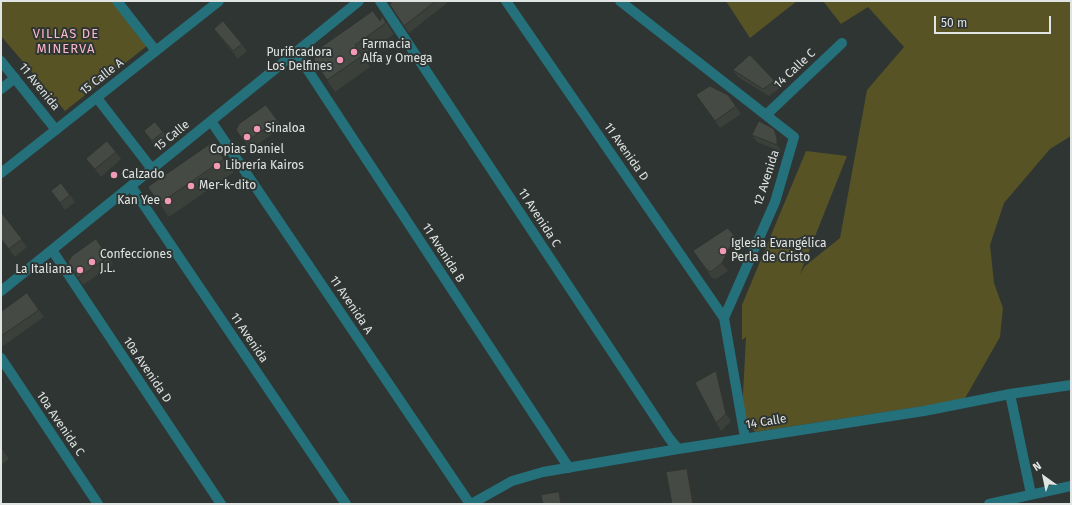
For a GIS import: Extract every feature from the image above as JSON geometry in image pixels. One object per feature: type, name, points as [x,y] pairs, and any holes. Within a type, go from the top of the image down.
[{"type":"street","points":[[117,1],[156,51]]},
{"type":"street","name":"15 Calle A","points":[[1,173],[219,1]]},
{"type":"street","name":"15 Calle","points":[[1,291],[359,1]]},
{"type":"street","name":"11 Avenida C","points":[[380,1],[660,425],[678,449]]},
{"type":"street","name":"11 Avenida D","points":[[506,1],[724,318]]},
{"type":"street","name":"12 Avenida","points":[[620,1],[794,138],[774,202],[724,318]]},
{"type":"street","name":"14 Calle C","points":[[766,115],[842,43]]},
{"type":"street","name":"11 Avenida B","points":[[296,52],[569,468]]},
{"type":"street","name":"11 Avenida","points":[[1,61],[56,130]]},
{"type":"street","points":[[1,89],[15,78]]},
{"type":"street","points":[[97,98],[152,169]]},
{"type":"street","name":"11 Avenida A","points":[[211,121],[470,504]]},
{"type":"street","name":"11 Avenida","points":[[130,186],[346,504]]},
{"type":"street","name":"10a Avenida D","points":[[52,250],[221,504]]},
{"type":"street","points":[[724,318],[745,438]]},
{"type":"street","name":"10a Avenida C","points":[[1,358],[98,504]]},
{"type":"street","name":"14 Calle","points":[[470,504],[512,482],[543,472],[1071,385]]},
{"type":"street","points":[[1010,394],[1031,494]]},
{"type":"street","points":[[988,504],[1071,486]]},
{"type":"shaded area","points":[[1,1],[113,1],[148,45],[65,111],[1,36]]},
{"type":"shaded area","points":[[726,1],[797,1],[750,38]]},
{"type":"shaded area","points":[[823,1],[1071,1],[1071,136],[1050,149],[1004,203],[990,245],[994,283],[1003,308],[1000,337],[964,400],[755,432],[742,413],[746,337],[742,340],[742,305],[806,151],[847,156],[800,274],[805,266],[840,238],[867,90],[904,47],[868,7],[841,24]]},
{"type":"building","points":[[392,1],[436,1],[404,26],[390,5]]},
{"type":"building","points":[[373,11],[380,21],[382,16],[386,23],[355,45],[362,56],[327,80],[314,61],[316,51]]},
{"type":"building","points":[[223,21],[242,44],[233,51],[214,29]]},
{"type":"building","points":[[750,55],[775,81],[763,89],[733,70]]},
{"type":"building","points":[[710,86],[728,95],[736,106],[715,121],[696,95]]},
{"type":"building","points":[[266,105],[277,120],[245,143],[236,130],[239,124]]},
{"type":"building","points":[[759,121],[774,129],[777,138],[777,145],[752,135]]},
{"type":"building","points":[[155,122],[163,132],[152,141],[144,131]]},
{"type":"building","points":[[107,141],[116,152],[95,169],[86,159]]},
{"type":"building","points":[[213,142],[224,159],[159,204],[148,187]]},
{"type":"building","points":[[61,183],[70,195],[60,203],[51,191]]},
{"type":"building","points":[[1,212],[22,239],[9,249],[1,239]]},
{"type":"building","points":[[728,228],[735,237],[722,263],[711,272],[707,270],[693,251]]},
{"type":"building","points":[[96,239],[108,257],[78,278],[68,262],[72,256]]},
{"type":"building","points":[[27,293],[39,310],[1,336],[1,312]]},
{"type":"building","points":[[716,371],[726,414],[716,423],[695,383]]},
{"type":"building","points":[[1,447],[4,452],[1,454]]},
{"type":"building","points":[[687,469],[693,504],[672,504],[666,472]]},
{"type":"building","points":[[559,492],[561,504],[543,504],[541,495]]},
{"type":"place","name":"Farmacia Alfa y Omega","points":[[354,52]]},
{"type":"place","name":"Purificadora Los Delfines","points":[[340,60]]},
{"type":"place","name":"Sinaloa","points":[[257,129]]},
{"type":"place","name":"Copias Daniel","points":[[247,137]]},
{"type":"place","name":"Librería Kairos","points":[[217,166]]},
{"type":"place","name":"Calzado","points":[[114,175]]},
{"type":"place","name":"Mer-k-dito","points":[[191,186]]},
{"type":"place","name":"Kan Yee","points":[[168,201]]},
{"type":"place","name":"Iglesia Evangélica Perla de Cristo","points":[[723,251]]},
{"type":"place","name":"Confecciones J.L.","points":[[92,262]]},
{"type":"place","name":"La Italiana","points":[[80,270]]},
{"type":"district","name":"VILLAS DE MINERVA","points":[[66,42]]}]
